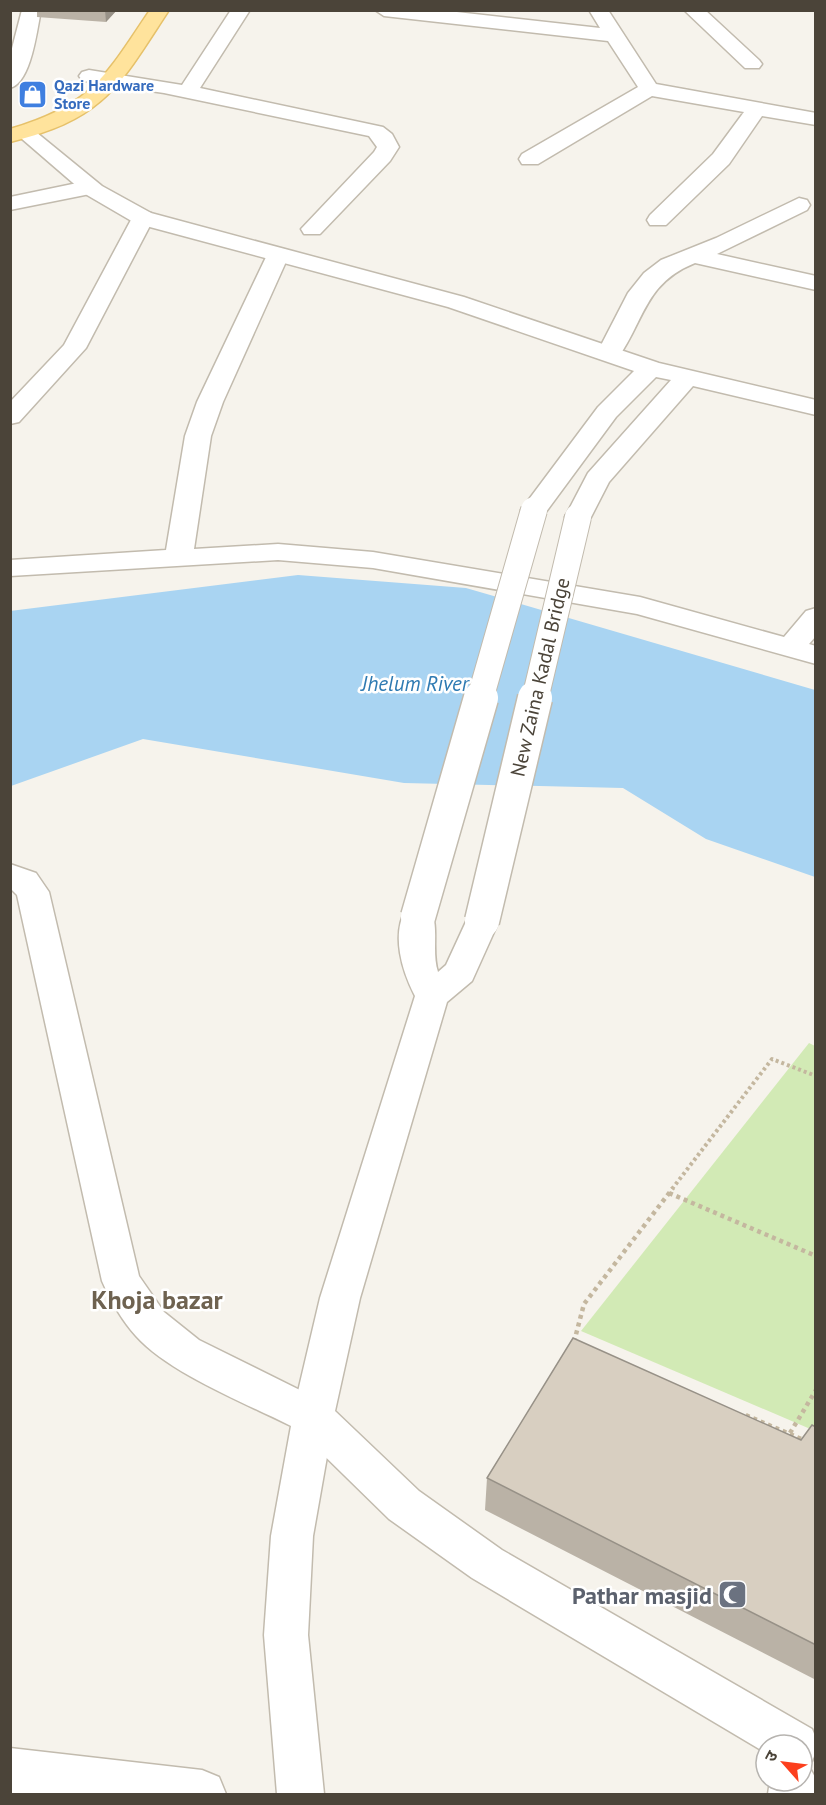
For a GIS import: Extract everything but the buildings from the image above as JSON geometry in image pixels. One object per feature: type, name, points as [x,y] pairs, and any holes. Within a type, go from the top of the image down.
[{"type":"main road","points":[[15,131],[81,109],[114,79],[160,10]]},
{"type":"main road","points":[[15,131],[83,83],[101,58]]},
{"type":"street","points":[[10,82],[15,76],[32,10]]},
{"type":"street","points":[[188,92],[241,10]]},
{"type":"street","points":[[384,10],[616,36]]},
{"type":"street","points":[[597,10],[616,36],[648,89]]},
{"type":"street","points":[[693,10],[752,64]]},
{"type":"street","points":[[83,83],[114,79],[376,131],[385,138],[388,147],[312,229]]},
{"type":"street","points":[[530,159],[648,89],[756,110],[813,116]]},
{"type":"street","points":[[658,220],[722,159],[756,110]]},
{"type":"street","points":[[15,131],[87,188],[114,206],[142,218],[456,302],[651,368],[816,408]]},
{"type":"street","points":[[10,204],[87,188]]},
{"type":"street","points":[[609,353],[640,292],[669,265],[724,243],[799,205]]},
{"type":"street","points":[[10,417],[74,348],[142,218]]},
{"type":"street","points":[[179,557],[198,436],[210,402],[278,255]]},
{"type":"street","points":[[690,255],[816,283]]},
{"type":"street","points":[[301,1794],[286,1635],[292,1536],[313,1417],[340,1298],[432,996],[419,972],[415,946],[418,917],[534,510],[608,412],[651,368]]},
{"type":"street","name":"New Zaina Kadal Bridge","points":[[432,996],[460,972],[482,921],[578,517],[597,479],[687,377]]},
{"type":"street","points":[[10,568],[278,552],[373,560],[618,601],[686,617],[803,651],[816,617]]},
{"type":"street","points":[[10,875],[24,881],[33,892],[122,1281],[150,1324],[185,1352],[313,1417],[404,1504],[487,1564],[776,1733]]},
{"type":"street","points":[[10,1771],[202,1794]]},
{"type":"path","points":[[573,1348],[584,1304],[772,1059],[816,1076]]},
{"type":"path","points":[[669,1193],[816,1256]]},
{"type":"path","points":[[790,1432],[816,1390]]},
{"type":"path","points":[[736,1421],[743,1414],[790,1432],[816,1446]]},
{"type":"green space","points":[[809,1043],[815,1046],[815,1431],[581,1331]]},
{"type":"water","name":"Jhelum River","points":[[298,575],[466,588],[815,690],[815,877],[706,839],[623,788],[404,783],[143,739],[11,786],[10,611]]},
{"type":"place","name":"Qazi Hardware Store","points":[[33,94]]},
{"type":"place","name":"Pathar masjid","points":[[733,1595]]},
{"type":"district","name":"Khoja bazar","points":[[157,1299]]}]
